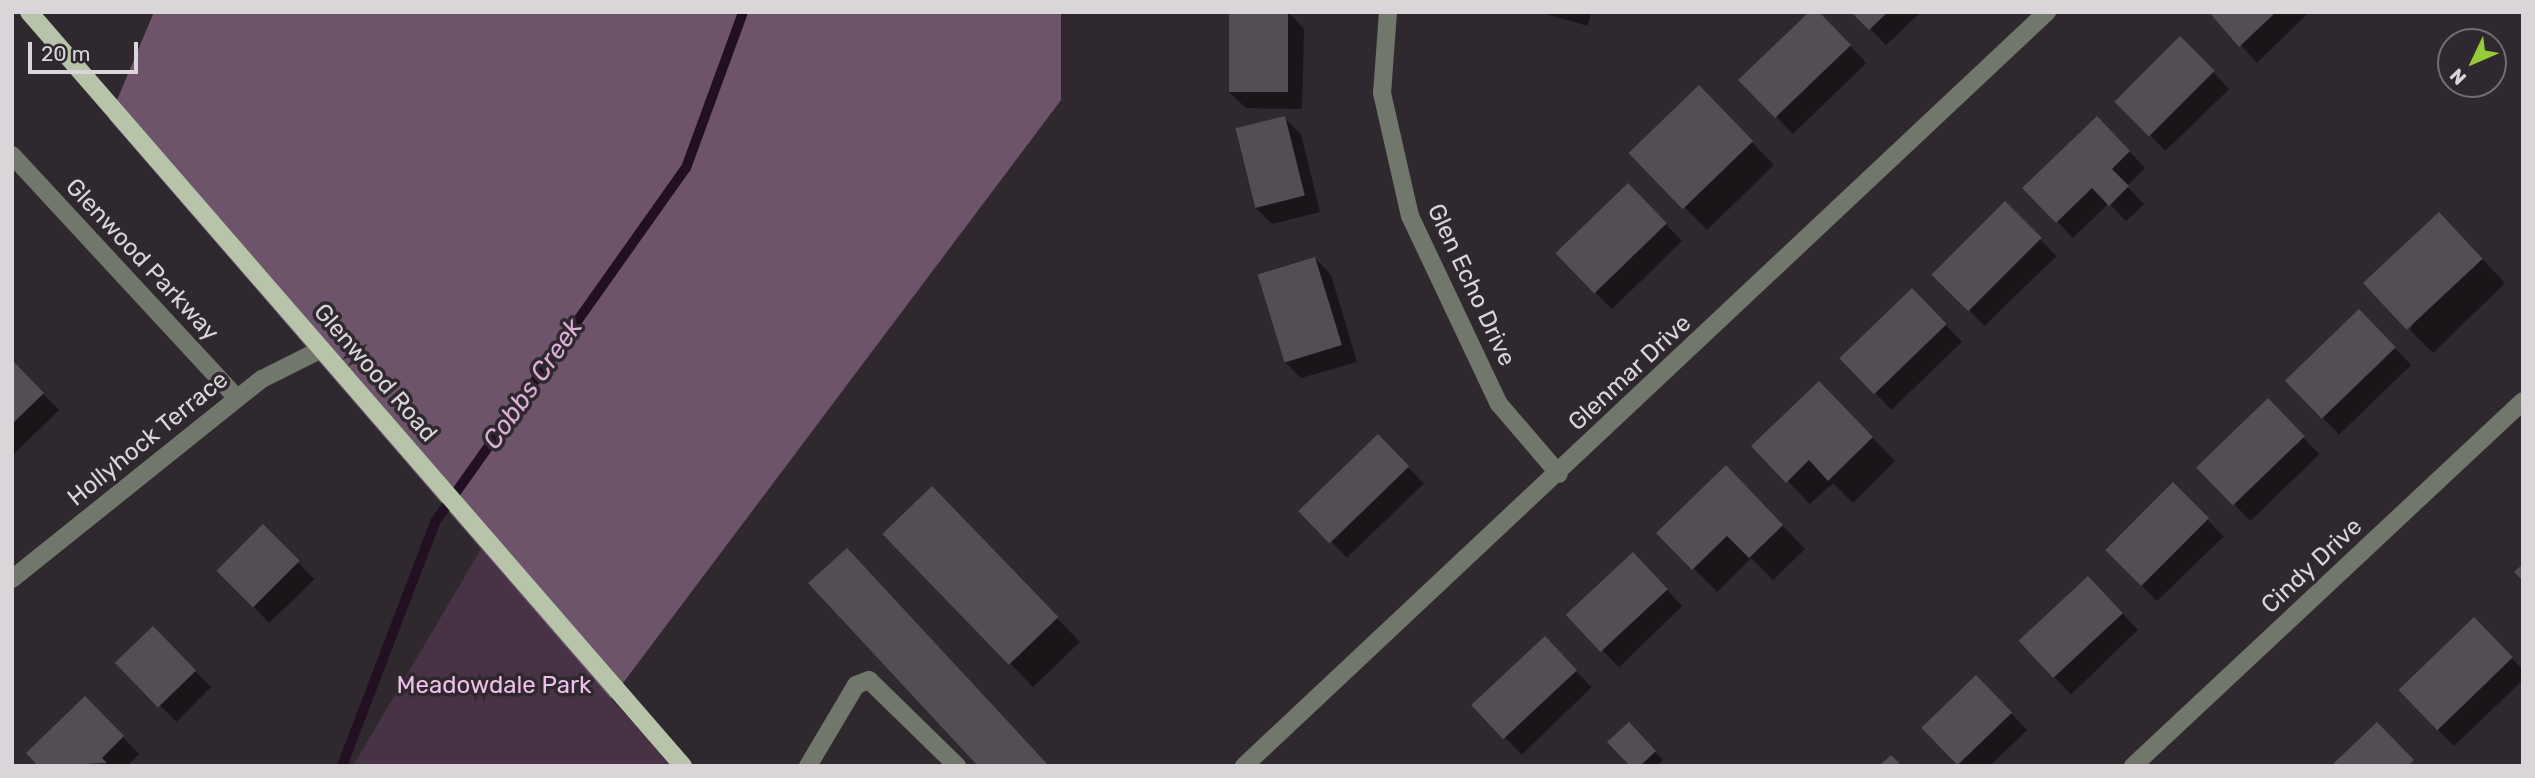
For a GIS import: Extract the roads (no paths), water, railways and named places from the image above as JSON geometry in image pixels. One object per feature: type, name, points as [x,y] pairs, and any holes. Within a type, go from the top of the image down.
[{"type":"main road","name":"Glenwood Road","points":[[29,12],[683,766]]},
{"type":"street","name":"Glen Echo Drive","points":[[1388,12],[1382,93],[1410,216],[1499,404],[1559,474]]},
{"type":"street","name":"Glenmar Drive","points":[[1244,766],[1341,671],[1559,474],[2047,12]]},
{"type":"street","name":"Glenwood Parkway","points":[[12,155],[237,398]]},
{"type":"street","name":"Hollyhock Terrace","points":[[12,579],[262,379],[322,349]]},
{"type":"street","name":"Cindy Drive","points":[[2133,766],[2523,401]]},
{"type":"street","points":[[818,762],[856,685],[869,680],[957,766]]},
{"type":"waterway","name":"Cobbs Creek","points":[[342,766],[435,522],[686,168],[743,12]]},
{"type":"park label","name":"Meadowdale Park","points":[[494,686]]}]
